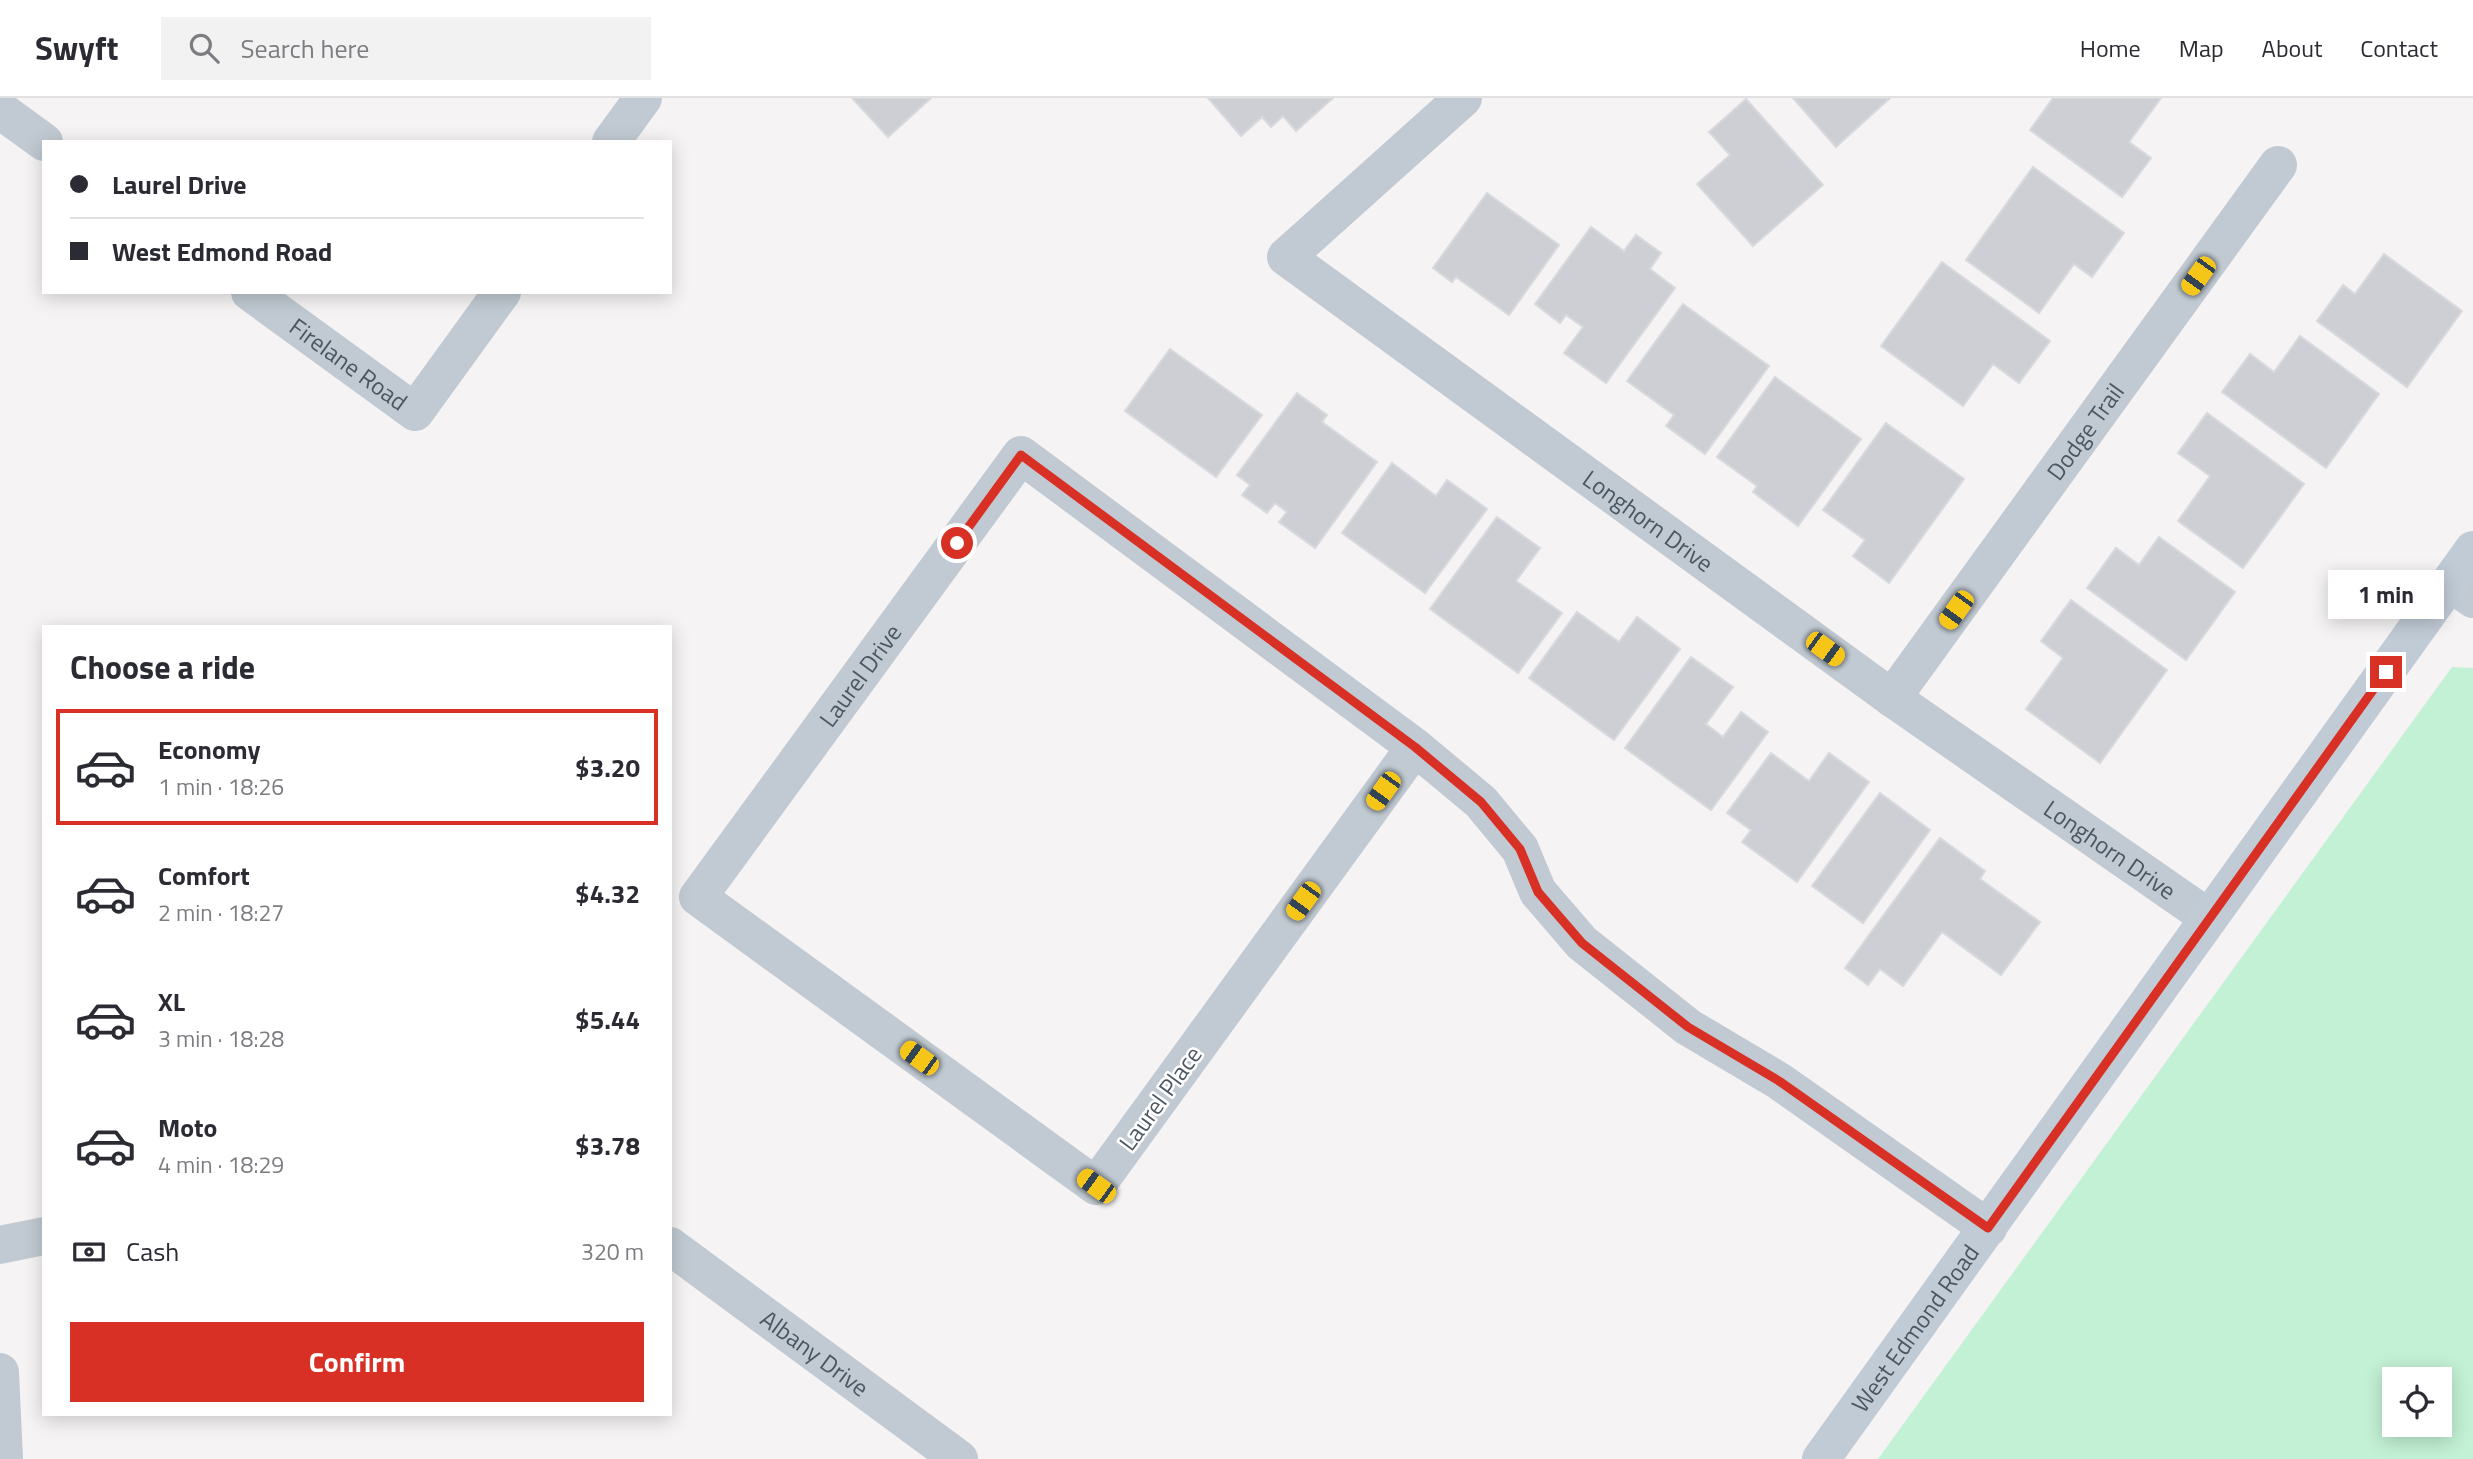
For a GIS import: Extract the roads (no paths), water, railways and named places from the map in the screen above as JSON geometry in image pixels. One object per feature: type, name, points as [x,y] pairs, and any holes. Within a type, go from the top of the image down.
[{"type":"main road","name":"West Edmond Road","points":[[1821,1459],[2208,918],[2462,590],[2473,550]]},
{"type":"street","points":[[612,140],[643,98]]},
{"type":"street","name":"Longhorn Drive","points":[[1463,98],[1286,257],[1892,698],[2208,918]]},
{"type":"street","points":[[0,110],[42,141]]},
{"type":"street","name":"Dodge Trail","points":[[1892,698],[2278,164]]},
{"type":"street","name":"Firelane Road","points":[[253,294],[415,412],[501,294]]},
{"type":"street","name":"Laurel Drive","points":[[698,897],[1021,455],[1415,747]]},
{"type":"street","points":[[1415,747],[1481,802],[1520,849],[1538,892],[1582,943],[1688,1027],[1779,1081],[1988,1228]]},
{"type":"street","name":"Laurel Place","points":[[698,897],[1096,1186],[1415,747]]},
{"type":"street","points":[[0,1245],[42,1236]]},
{"type":"street","name":"Albany Drive","points":[[672,1247],[959,1459]]},
{"type":"street","points":[[0,1372],[5,1459]]}]
